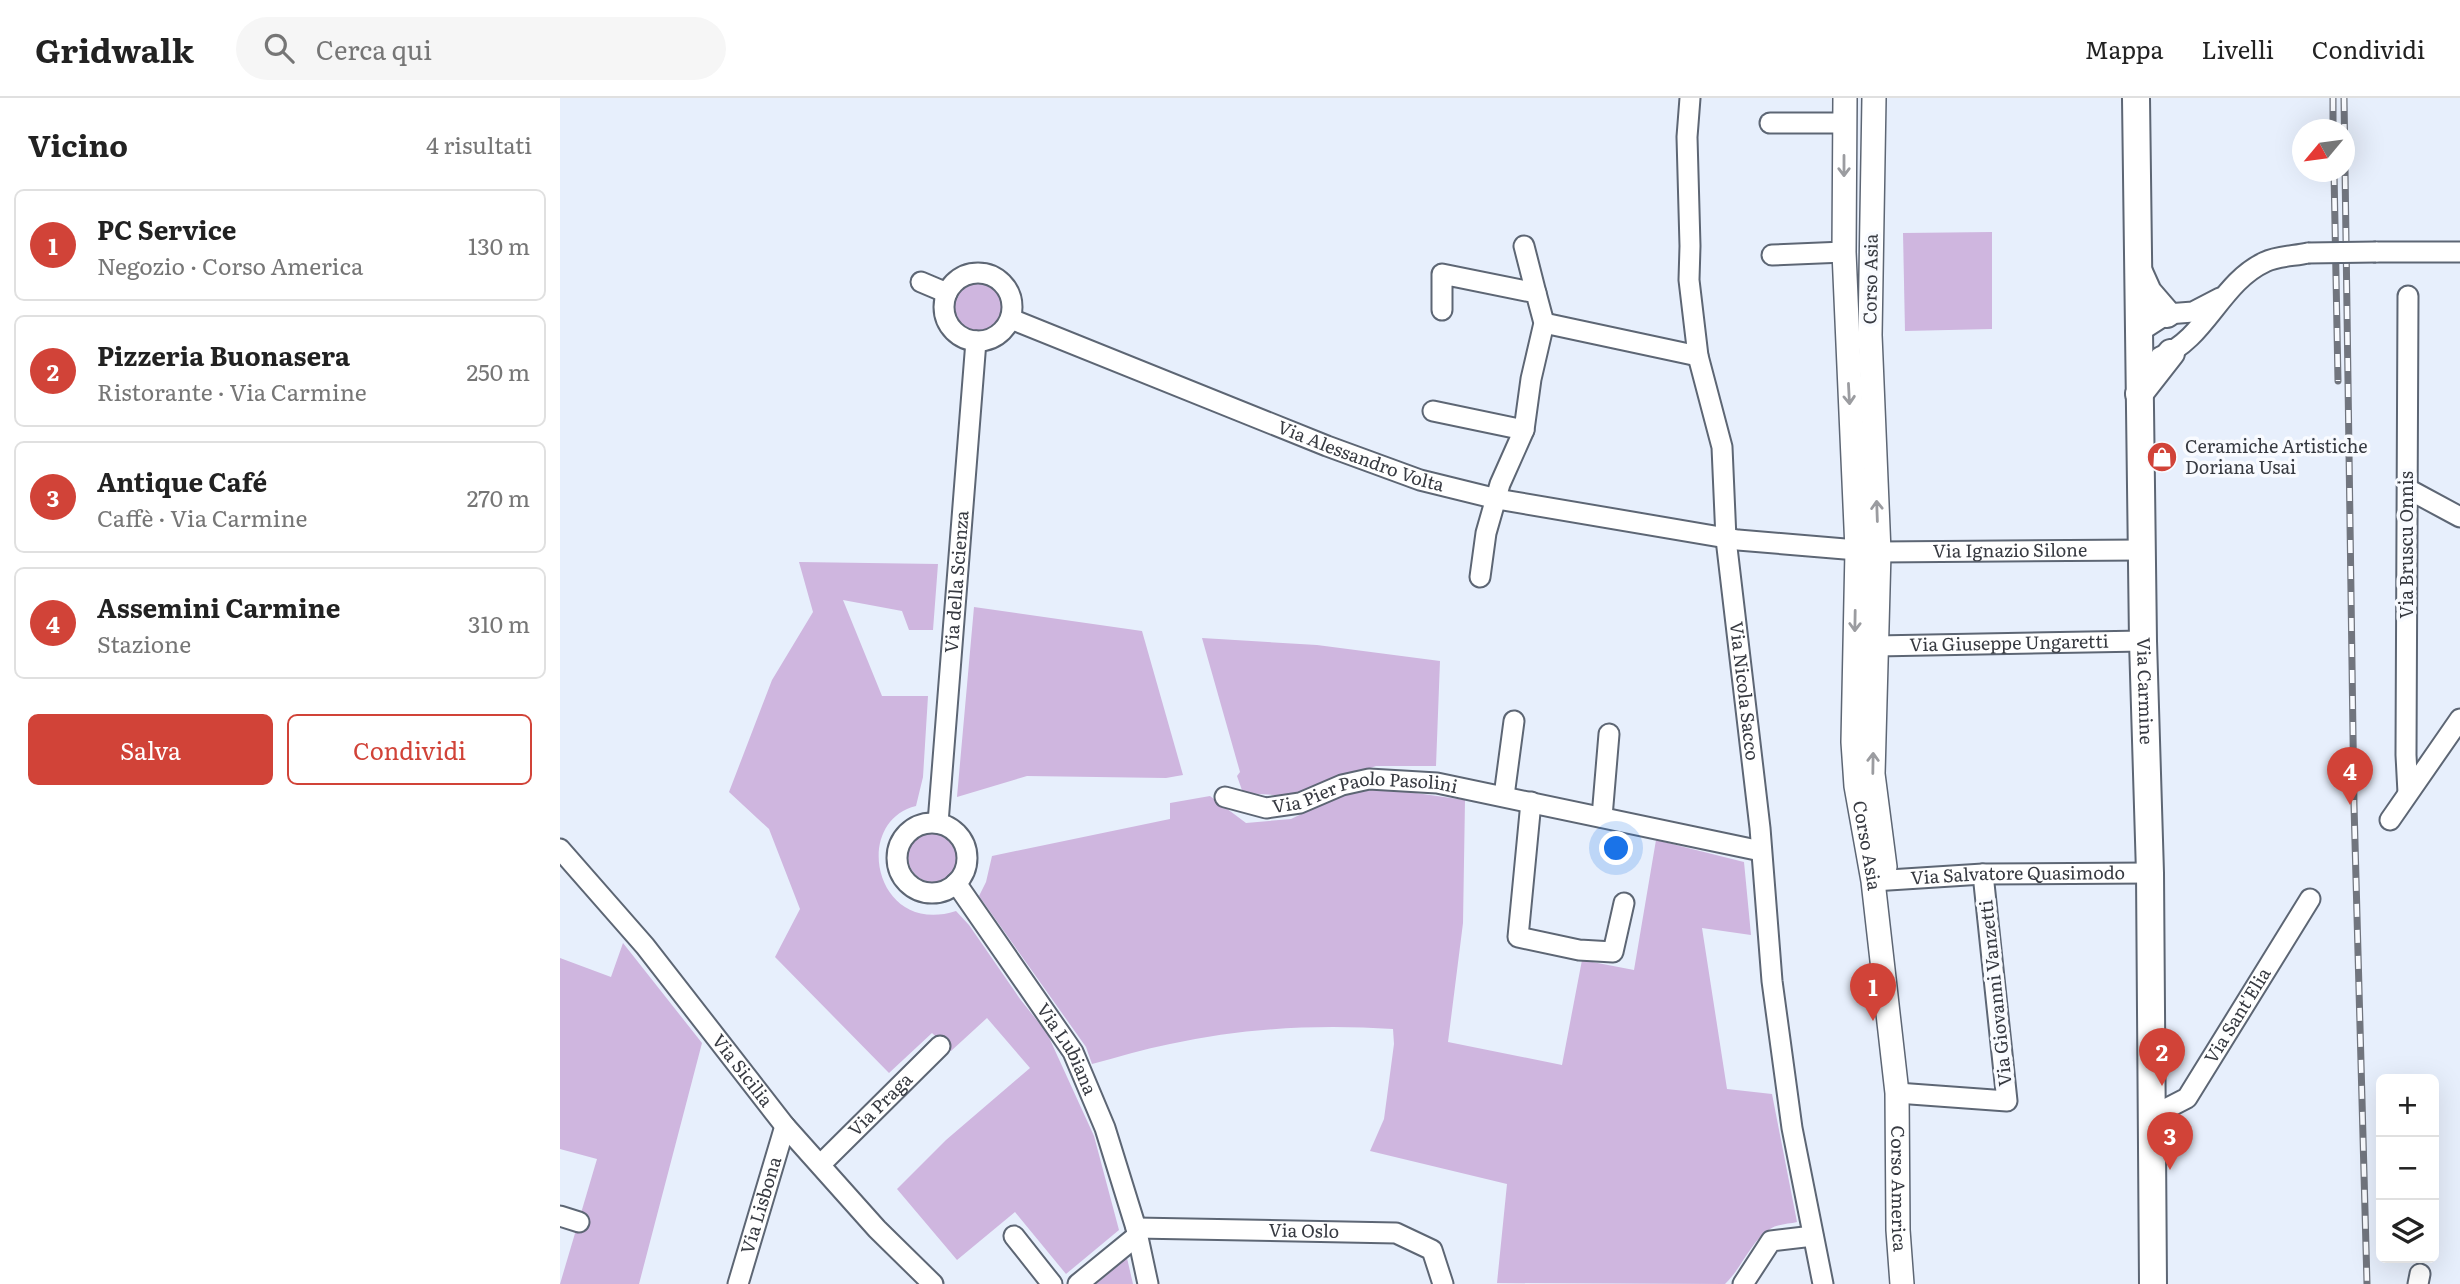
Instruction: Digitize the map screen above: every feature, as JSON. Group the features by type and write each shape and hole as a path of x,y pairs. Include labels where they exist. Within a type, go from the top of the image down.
{"main road":[{"name":"Via Carmine","path":"2136,98 2138,394 2150,873 2153,1284"},
{"path":"2137,269 2148,292 2167,314"},
{"path":"2138,394 2171,353"}],"street":[{"name":"Via Nicola Sacco","path":"1690,98 1687,137 1689,280 1698,356 1722,447 1726,539 1761,851 1772,981 1792,1128 1823,1284"},
{"name":"Corso Asia","path":"1844,98 1844,253 1876,646 1873,775 1880,880"},
{"name":"Corso Asia","path":"1874,98 1868,551 1853,742 1856,786 1880,880"},
{"path":"1770,123 1844,123"},
{"path":"1480,577 1486,533 1500,484 1524,430 1531,379 1544,323 1524,246"},
{"path":"2227,295 2193,312 2167,314 2139,344 2153,358 2171,353 2206,320 2240,280 2265,261 2308,253 2460,252"},
{"path":"1772,255 1844,253"},
{"path":"974,273 992,276 1006,286 1012,297 1011,319 997,336 976,341 956,333 949,325 944,304 947,293 953,283 963,276 974,273"},
{"path":"1441,310 1442,274 1536,293"},
{"path":"921,282 947,293"},
{"name":"Via Bruscu Onnis","path":"2408,296 2408,793"},
{"name":"Via Alessandro Volta","path":"1011,319 1338,450 1420,480 1497,499 1726,539"},
{"path":"1544,323 1698,356"},
{"name":"Via della Scienza","path":"938,823 976,341"},
{"path":"1433,411 1524,430"},
{"path":"2408,489 2460,517"},
{"name":"Via Ignazio Silone","path":"1726,539 1868,551 2141,550"},
{"name":"Via Giuseppe Ungaretti","path":"1876,646 2143,641"},
{"path":"2390,820 2460,719"},
{"path":"1504,796 1514,721"},
{"path":"1602,817 1609,734"},
{"name":"Via Pier Paolo Pasolini","path":"1226,797 1266,808 1300,803 1342,786 1370,779 1437,783 1761,851"},
{"path":"1531,802 1518,937 1579,950 1613,952 1624,903"},
{"path":"938,823 957,834 963,843 966,864 956,883 947,889 924,892 904,879 897,856 906,835 915,827 938,823"},
{"name":"Via Sicilia","path":"561,857 645,946 785,1126 877,1229 933,1284"},
{"name":"Via Salvatore Quasimodo","path":"1880,880 1983,874 2150,873"},
{"name":"Via Giovanni Vanzetti","path":"1905,1094 2007,1101 1983,874"},
{"name":"Corso America","path":"1880,880 1905,1094 1913,1284"},
{"name":"Via Lubiana","path":"956,883 1073,1052 1105,1128 1137,1232 1148,1284"},
{"name":"Via Sant'Elia","path":"2152,1116 2187,1098 2310,899"},
{"name":"Via Praga","path":"821,1164 940,1046"},
{"name":"Corso America","path":"1902,1284 1898,1230 1905,1094"},
{"name":"Via Lisbona","path":"738,1284 785,1126"},
{"path":"1078,1284 1137,1232"},
{"name":"Via Oslo","path":"1137,1232 1396,1233 1432,1250 1443,1284"},
{"path":"1014,1236 1052,1284"},
{"path":"1743,1284 1772,1241 1813,1236"}],"shaded area":[{"path":"1992,232 1992,329 1905,331 1903,233"},
{"path":"977,282 994,290 1002,307 994,324 977,332 960,324 952,307 960,290"},
{"path":"799,562 938,564 933,630 909,630 902,611 843,600 882,696 928,696 923,777 916,806 896,816 883,833 879,853 881,874 891,893 906,908 928,915 956,911 1047,1033 1094,1136 1119,1230 1066,1274 1015,1212 957,1260 897,1189 946,1140 1030,1068 987,1018 951,1051 932,1033 889,1073 775,957 800,909 769,829 729,792 772,680 813,612"},
{"path":"974,607 1142,631 1183,775 1166,778 1027,776 957,797"},
{"path":"1202,638 1317,645 1440,661 1436,766 1376,766 1290,796 1243,793 1237,776 1240,772"},
{"path":"1374,787 1465,800 1463,923 1448,1042 1562,1065 1582,960 1634,970 1656,840 1744,862 1751,935 1702,928 1727,1089 1772,1094 1797,1222 1776,1226 1763,1234 1725,1284 1497,1283 1507,1184 1370,1151 1384,1119 1394,1044 1393,1029 1309,1027 1225,1034 1170,1044 1092,1064 1086,1047 979,896 986,882 992,856 1170,819 1170,803 1210,796 1246,823 1291,819 1351,790"},
{"path":"933,832 950,840 958,857 950,874 933,882 916,874 908,857 916,840"},
{"path":"623,943 702,1043 639,1284 560,1284 597,1159 560,1149 560,958 611,977"},
{"path":"1127,1258 1133,1284 1096,1284"}],"railway":[{"path":"2333,98 2333,119"},
{"path":"2344,98 2354,805 2367,1284"},
{"path":"2334,182 2338,381"}],"place":[{"name":"Ceramiche Artistiche Doriana Usai","path":"2162,457"},
{"name":"Assemini Carmine","path":"2350,805"},
{"name":"PC Service","path":"1873,1021"},
{"name":"Pizzeria Buonasera","path":"2162,1086"},
{"name":"Antique Café","path":"2170,1170"}]}
